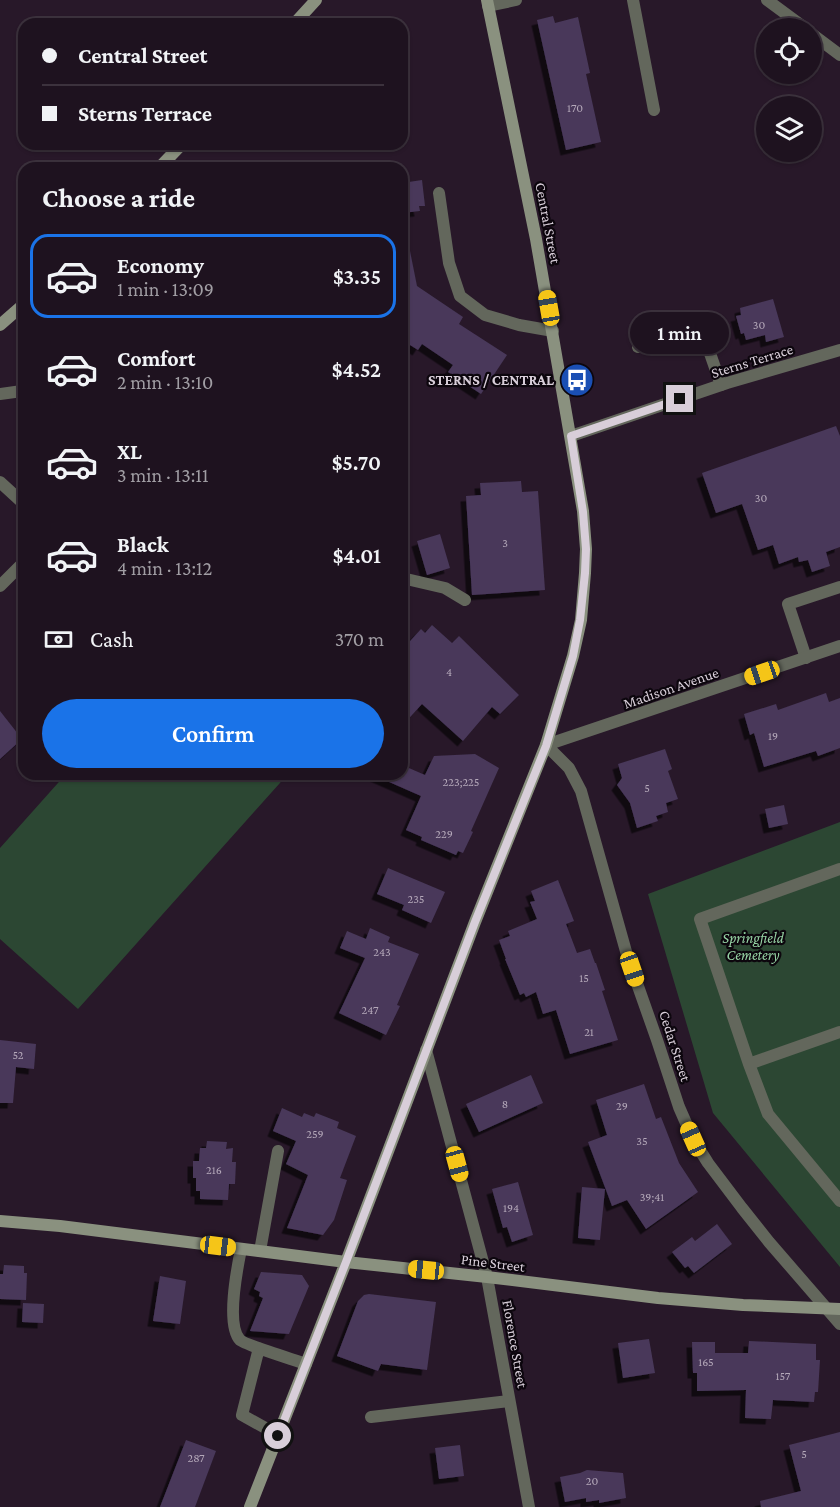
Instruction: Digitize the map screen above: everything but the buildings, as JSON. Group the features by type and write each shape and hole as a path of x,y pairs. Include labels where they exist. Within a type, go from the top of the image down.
{"main road":[{"path":"300,18 316,0"},
{"name":"Central Street","path":"250,1507 475,922 546,746 573,656 580,620 586,549 583,512 536,239 487,3"},
{"path":"165,162 176,150"},
{"path":"0,325 18,309"},
{"name":"Pine Street","path":"0,1221 60,1226 658,1298 743,1305 840,1309"}],"street":[{"path":"487,3 516,0"},
{"path":"633,0 654,110"},
{"path":"766,0 791,18"},
{"path":"822,42 840,55"},
{"path":"438,193 449,263 460,296 485,315 519,325 553,331"},
{"path":"638,347 696,333 704,336 721,385"},
{"name":"Sterns Terrace","path":"571,436 721,385 840,350"},
{"path":"0,394 18,392"},
{"path":"0,482 18,498"},
{"path":"0,586 18,568"},
{"path":"408,579 445,588 465,600"},
{"path":"806,658 788,604 840,587"},
{"name":"Madison Avenue","path":"546,746 840,646"},
{"name":"Cedar Street","path":"546,746 569,768 581,791 627,955 679,1107 693,1139 730,1193 840,1324"},
{"path":"840,869 700,919 768,1114 840,1201"},
{"path":"749,1064 840,1032"},
{"name":"Florence Street","path":"426,1050 488,1277 529,1507"},
{"path":"260,1251 278,1151"},
{"path":"241,1248 232,1316 234,1330 241,1342 306,1364"},
{"path":"259,1348 242,1415 278,1436"},
{"path":"371,1417 509,1401"}],"green space":[{"path":"61,780 283,780 78,1009 0,939 0,848"},
{"name":"Springfield Cemetery","path":"840,822 840,1267 713,1113 648,894"}],"place":[{"name":"STERNS / CENTRAL","path":"577,380"}],"route":[{"path":"278,1436 475,922 546,746 573,656 580,620 586,549 583,512 571,436 680,399"}]}
